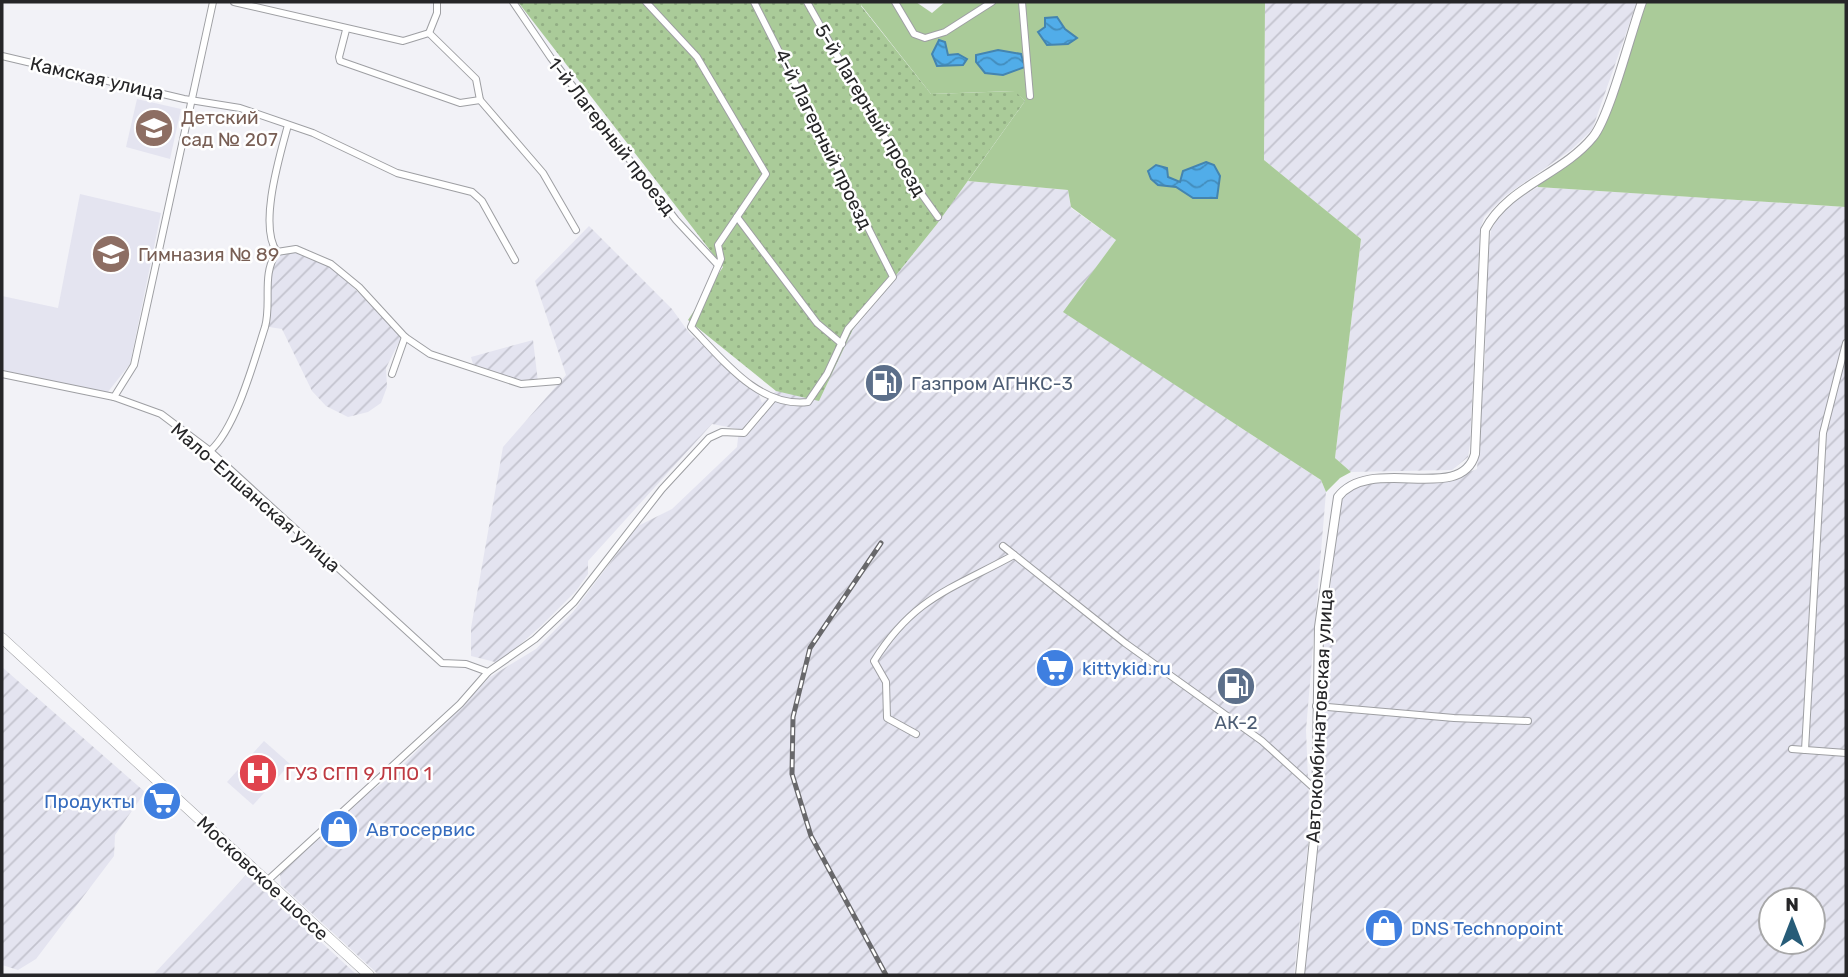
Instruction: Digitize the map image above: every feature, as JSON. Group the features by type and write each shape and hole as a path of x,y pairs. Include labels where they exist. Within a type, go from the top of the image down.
{"main road":[{"name":"Московское шоссе","path":"2,638 369,975"}],"street":[{"path":"114,397 134,365 213,2"},
{"path":"234,2 403,41 429,33"},
{"path":"429,33 437,13 437,2"},
{"name":"1-й Лагерный проезд","path":"513,2 551,58 676,220 718,265"},
{"path":"646,2 697,57 766,174 718,245 721,259 691,327 733,370 772,400 808,402 842,344 812,317 737,217"},
{"name":"4-й Лагерный проезд","path":"754,2 893,277 848,329 842,344"},
{"name":"5-й Лагерный проезд","path":"807,2 842,69 904,171 938,217"},
{"path":"895,2 914,34 925,38 944,32 992,2"},
{"path":"975,2 980,10"},
{"path":"1022,2 1030,96"},
{"name":"Автокомбинатовская улица","path":"1300,975 1316,820 1319,627 1338,496 1345,487 1362,479 1446,478 1471,467 1475,441 1485,230 1500,206 1567,161 1595,135 1642,2"},
{"path":"346,30 340,61 460,103 480,100"},
{"path":"429,33 476,79 480,100 543,173 576,230"},
{"name":"Камская улица","path":"2,55 190,100 240,108 288,125 397,173 472,192 482,201 515,260"},
{"path":"210,451 231,424 264,329 269,271 276,252 268,235 268,218 288,125"},
{"path":"276,252 296,249 331,264 359,287 405,337 430,354 521,384 558,381"},
{"path":"392,374 405,337"},
{"path":"1805,750 1823,433 1846,343"},
{"name":"Мало-Елшанская улица","path":"2,374 114,397 161,414 210,451 442,663 466,664 488,672"},
{"path":"267,881 460,704 488,672 535,639 574,602 662,489 709,439 722,432 744,433 772,400"},
{"path":"1003,546 1125,643 1262,741 1315,789"},
{"path":"916,734 887,718 886,682 874,661 916,608 943,590 1014,555"},
{"path":"1316,706 1528,721"},
{"path":"1792,749 1846,753"}],"shaded area":[{"path":"1265,2 1637,2 1592,130 1571,150 1505,196 1484,217 1480,231 1470,444 1468,457 1452,470 1351,472 1335,458 1361,239 1264,160"},
{"name":"Детский сад № 207","path":"137,99 181,109 170,159 126,147"},
{"path":"968,181 1068,190 1071,208 1116,240 1064,312 1321,480 1326,492 1306,730 1310,827 1294,975 379,975 281,885 280,873 350,806 391,777 490,677 536,649 573,612 638,526 672,509 737,447 739,429 712,424 588,561 588,574 576,591 541,626 499,663 471,656 471,628 503,447 566,375 535,281 589,226 672,309 690,334 759,395 762,403 854,325"},
{"path":"1538,187 1846,207 1846,975 1304,975 1322,797 1317,697 1341,499 1351,488 1369,483 1447,481 1477,469 1485,359 1487,260 1491,230 1498,217 1513,202"},
{"name":"Гимназия № 89","path":"80,194 161,213 130,364 107,393 2,370 2,296 58,308"},
{"path":"297,252 330,265 393,326 401,338 386,368 387,387 381,403 368,412 348,417 326,406 312,391 282,329 269,327 267,323 270,272 278,254"},
{"path":"533,340 538,382 521,382 473,364 471,357"},
{"path":"2,667 145,792 115,835 114,856 36,959 18,970 2,965"},
{"name":"ГУЗ СГП 9 ЛПО 1","path":"264,741 290,764 253,805 227,782"},
{"path":"247,874 357,975 153,975"}],"green space":[{"path":"518,2 863,2 861,6 931,94 1015,91 1025,101 937,224 853,329 819,401 776,391 688,320 723,267"},
{"path":"863,2 916,2 932,13 945,2 1265,2 1264,160 1361,239 1335,458 1351,472 1340,478 1326,492 1321,480 1063,312 1116,240 1071,207 1068,190 968,181 1025,101 1014,91 931,94 861,5"},
{"path":"1642,2 1846,2 1846,207 1538,187 1535,182 1595,135"}],"water":[{"path":"1057,17 1065,29 1077,38 1068,44 1047,45 1038,32 1045,27 1045,18"},
{"path":"939,40 945,42 948,55 958,54 967,59 963,65 937,66 932,54"},
{"path":"998,50 1021,54 1025,67 1003,75 985,73 976,62 976,55"},
{"path":"1206,162 1214,165 1220,176 1217,198 1193,198 1176,187 1158,185 1151,179 1148,171 1156,165 1167,168 1168,177 1180,182 1183,171"}],"railway":[{"path":"881,543 810,648 793,717 792,774 811,836 886,975"}],"place":[{"name":"Детский сад № 207","path":"154,128"},
{"name":"Гимназия № 89","path":"111,254"},
{"name":"Газпром АГНКС-3","path":"884,383"},
{"name":"kittykid.ru","path":"1055,668"},
{"name":"АК-2","path":"1236,686"},
{"name":"ГУЗ СГП 9 ЛПО 1","path":"258,773"},
{"name":"Продукты","path":"162,801"},
{"name":"Автосервис","path":"339,829"},
{"name":"DNS Technopoint","path":"1384,928"}]}
